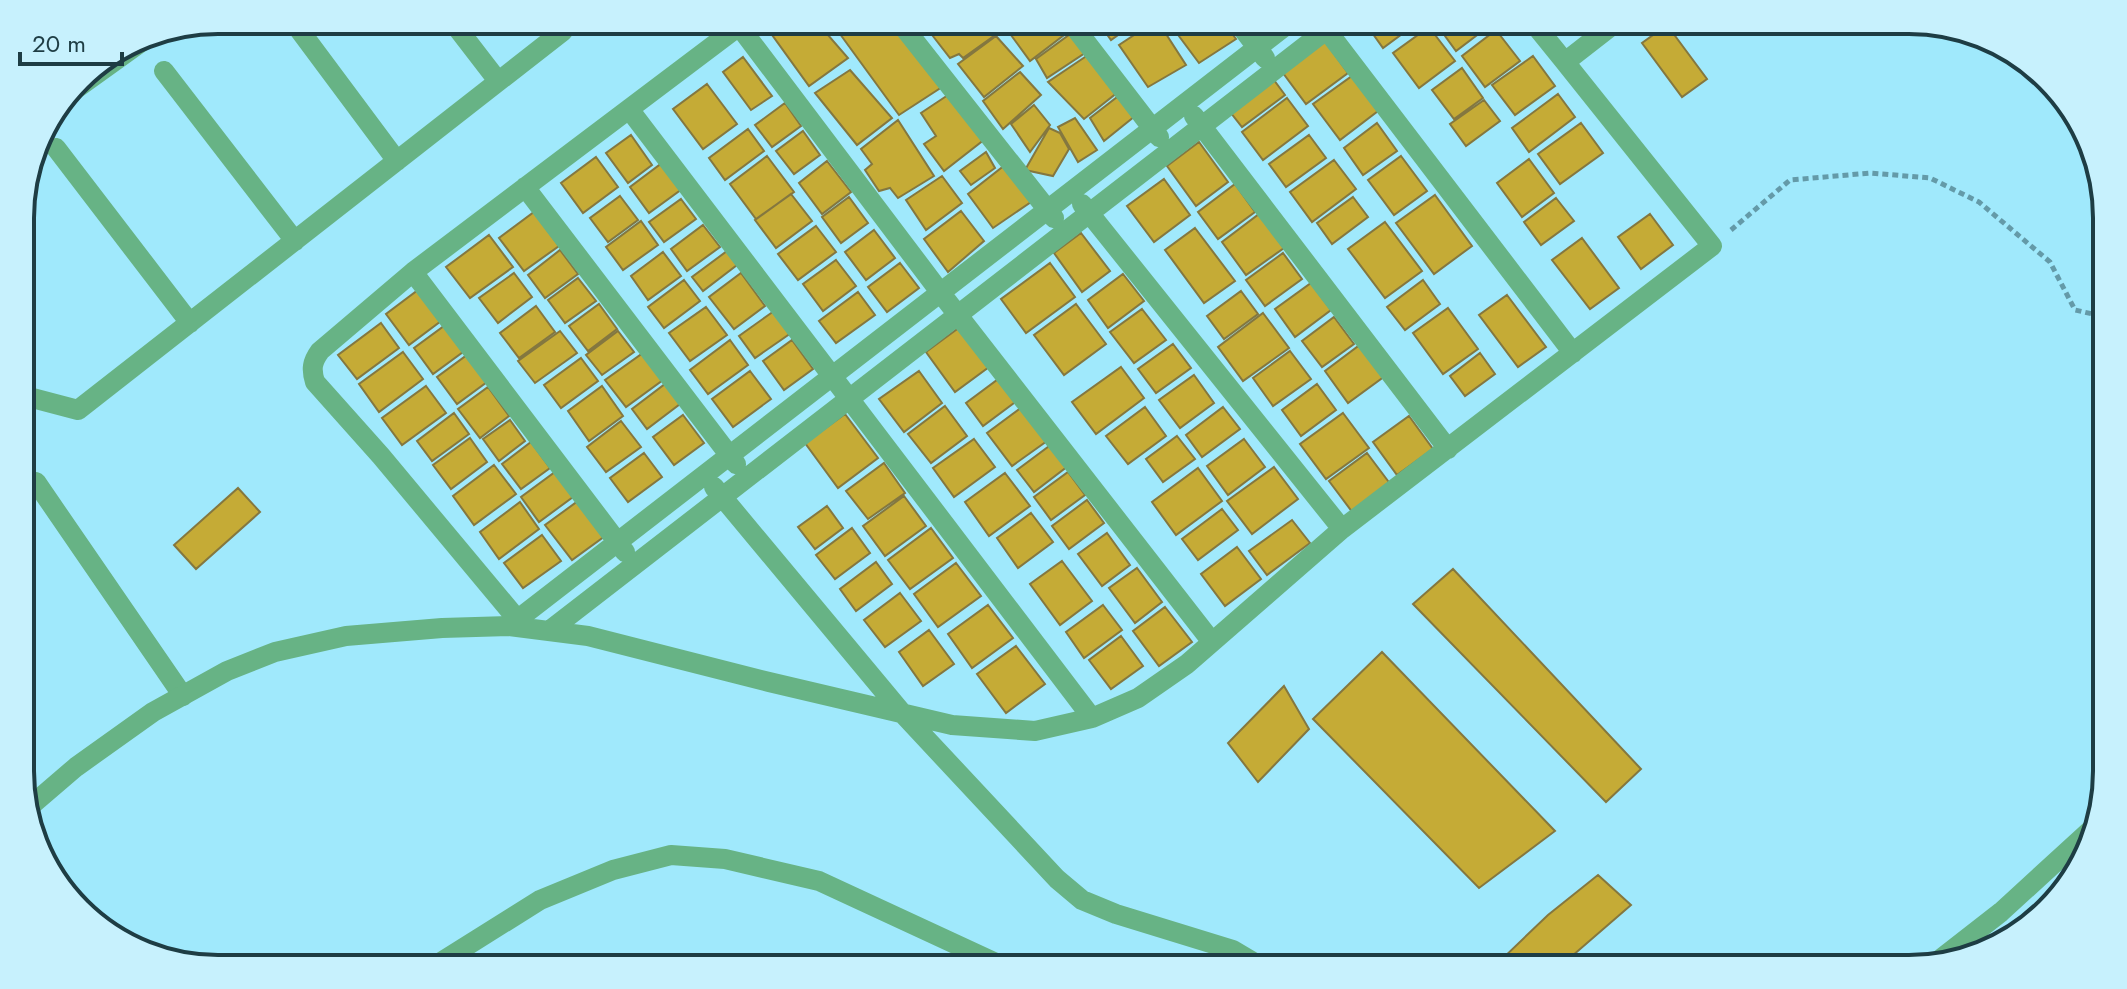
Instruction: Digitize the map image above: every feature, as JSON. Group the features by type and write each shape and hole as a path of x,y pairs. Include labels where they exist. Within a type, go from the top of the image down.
{"street":[{"path":"302,34 397,161"},
{"path":"462,34 498,81"},
{"path":"34,398 78,410 559,34"},
{"path":"513,622 381,456 315,382 312,371 315,357 413,272 728,34"},
{"path":"751,34 940,292 1212,642"},
{"path":"909,34 1066,232"},
{"path":"1080,34 1170,151"},
{"path":"1246,34 1274,70"},
{"path":"513,622 1275,34"},
{"path":"549,631 1274,70 1315,34"},
{"path":"1336,34 1573,353"},
{"path":"37,800 76,767 153,712 227,671 275,652 346,636 513,622 588,636 952,725 1035,731 1092,718 1138,698 1187,664 1342,529 1712,246 1542,34"},
{"path":"1565,62 1601,34"},
{"path":"164,71 295,241"},
{"path":"1185,103 1448,449"},
{"path":"629,109 1092,718"},
{"path":"56,148 190,323"},
{"path":"525,187 747,478"},
{"path":"1072,191 1342,529"},
{"path":"413,272 635,565"},
{"path":"704,475 903,714 1057,879 1082,900 1241,955"},
{"path":"36,482 183,696"},
{"path":"1954,949 2001,912 2079,840"},
{"path":"452,955 540,900 613,870 671,855 725,859 819,881 979,955"}],"path":[{"path":"1712,246 1790,180 1870,173 1930,178 1979,202 2050,262 2075,310 2093,314"}],"building":[{"path":"771,34 827,34 848,58 809,86"},
{"path":"840,34 902,34 942,87 899,115"},
{"path":"931,34 997,34 963,58 959,54 950,58"},
{"path":"1010,34 1065,34 1030,61"},
{"path":"1070,34 1075,34 1088,51 1047,78 1036,59"},
{"path":"1136,34 1166,34 1186,65 1148,87 1119,45"},
{"path":"1177,34 1232,34 1236,39 1199,63"},
{"path":"1373,34 1402,34 1383,48"},
{"path":"1419,34 1434,34 1455,61 1419,88 1393,53"},
{"path":"1444,34 1478,34 1456,51"},
{"path":"1491,34 1499,34 1520,61 1485,87 1462,56"},
{"path":"1654,34 1674,34 1707,79 1682,97 1642,43"},
{"path":"996,36 1023,66 984,97 958,64"},
{"path":"1322,37 1348,73 1306,104 1280,69"},
{"path":"1088,55 1118,92 1084,119 1048,82"},
{"path":"1533,56 1555,86 1515,115 1492,85"},
{"path":"743,57 772,96 751,110 723,72"},
{"path":"1462,68 1483,98 1454,119 1432,90"},
{"path":"850,70 892,118 857,145 815,93"},
{"path":"1020,72 1041,95 1003,129 983,101"},
{"path":"1271,76 1285,95 1242,127 1227,108"},
{"path":"1352,76 1378,111 1340,140 1313,104"},
{"path":"707,84 737,124 703,149 673,109"},
{"path":"951,93 985,139 944,171 924,144 936,136 921,113"},
{"path":"1121,94 1135,116 1104,141 1090,118"},
{"path":"1558,94 1575,117 1529,152 1512,128"},
{"path":"1287,98 1308,126 1263,160 1242,132"},
{"path":"1484,100 1500,121 1466,146 1450,124"},
{"path":"785,103 801,126 772,147 755,125"},
{"path":"1034,105 1050,125 1030,152 1011,124"},
{"path":"1075,118 1097,150 1078,162 1058,127"},
{"path":"898,120 934,176 898,198 890,188 879,191 865,170 872,164 861,149"},
{"path":"1377,123 1397,151 1363,175 1344,148"},
{"path":"1581,123 1603,153 1560,184 1538,154"},
{"path":"1049,128 1060,133 1069,149 1053,176 1025,170"},
{"path":"748,129 764,151 725,180 709,158"},
{"path":"803,131 820,155 794,174 776,151"},
{"path":"631,135 652,165 628,183 606,153"},
{"path":"1309,135 1326,158 1286,187 1269,164"},
{"path":"1199,142 1228,182 1196,206 1167,166"},
{"path":"986,152 995,168 971,185 960,171"},
{"path":"767,156 794,192 756,219 730,184"},
{"path":"1401,156 1427,191 1394,215 1368,180"},
{"path":"596,157 618,187 583,213 561,183"},
{"path":"1529,159 1554,193 1522,217 1497,183"},
{"path":"1334,160 1356,189 1312,222 1290,192"},
{"path":"827,161 851,192 822,214 799,183"},
{"path":"662,163 682,189 649,213 630,187"},
{"path":"1005,165 1031,202 993,228 968,194"},
{"path":"942,176 962,203 926,230 906,200"},
{"path":"1164,179 1190,215 1154,242 1127,206"},
{"path":"1235,184 1255,212 1218,239 1198,212"},
{"path":"791,194 812,221 776,248 755,220"},
{"path":"1435,195 1472,246 1434,274 1396,223"},
{"path":"620,196 638,220 608,242 590,218"},
{"path":"849,197 868,223 841,243 822,217"},
{"path":"1353,197 1368,217 1332,244 1317,223"},
{"path":"1556,198 1574,221 1541,245 1524,222"},
{"path":"681,199 696,219 664,242 649,222"},
{"path":"961,211 984,241 948,272 924,239"},
{"path":"534,212 559,246 524,271 499,238"},
{"path":"1259,214 1284,248 1246,275 1222,242"},
{"path":"1650,214 1673,245 1641,269 1618,237"},
{"path":"641,221 658,245 623,270 606,247"},
{"path":"1385,222 1422,271 1385,298 1348,249"},
{"path":"703,225 720,247 687,271 671,249"},
{"path":"816,226 836,252 798,280 778,254"},
{"path":"1195,228 1235,281 1204,303 1165,250"},
{"path":"874,230 895,258 866,280 845,252"},
{"path":"1081,233 1110,271 1082,292 1054,253"},
{"path":"489,235 513,267 470,298 446,267"},
{"path":"1582,238 1619,288 1590,309 1552,260"},
{"path":"560,250 578,274 545,298 528,275"},
{"path":"727,251 737,265 703,291 692,277"},
{"path":"663,252 681,276 648,300 631,276"},
{"path":"1283,253 1302,279 1265,306 1246,280"},
{"path":"836,260 856,286 823,311 803,284"},
{"path":"900,263 919,288 887,312 868,287"},
{"path":"1050,263 1075,297 1026,333 1001,299"},
{"path":"514,273 532,297 498,323 479,298"},
{"path":"741,273 765,306 734,329 709,297"},
{"path":"1123,274 1144,301 1108,328 1088,300"},
{"path":"578,278 596,301 565,323 548,300"},
{"path":"684,280 700,301 664,328 648,307"},
{"path":"1423,280 1440,304 1405,330 1387,307"},
{"path":"1311,283 1331,310 1295,337 1275,309"},
{"path":"418,290 441,321 409,345 386,314"},
{"path":"1241,291 1258,314 1224,339 1207,316"},
{"path":"858,292 875,315 836,343 819,321"},
{"path":"1507,295 1546,347 1518,367 1479,315"},
{"path":"599,304 617,329 588,351 569,326"},
{"path":"1076,304 1106,344 1064,375 1034,335"},
{"path":"536,306 555,332 519,358 500,333"},
{"path":"706,307 727,335 690,361 669,333"},
{"path":"1448,308 1478,349 1443,374 1413,333"},
{"path":"1142,309 1166,340 1134,363 1110,332"},
{"path":"774,311 791,333 755,358 739,336"},
{"path":"1263,313 1289,348 1243,381 1218,347"},
{"path":"1334,317 1354,344 1322,367 1302,341"},
{"path":"381,323 399,348 357,379 338,355"},
{"path":"444,326 463,352 433,374 414,348"},
{"path":"960,327 989,367 955,392 926,352"},
{"path":"560,331 577,353 535,383 518,361"},
{"path":"618,331 634,352 602,375 586,355"},
{"path":"730,340 748,365 708,394 690,370"},
{"path":"792,340 813,369 784,390 763,361"},
{"path":"1173,344 1191,368 1156,393 1138,369"},
{"path":"1361,344 1385,376 1348,403 1325,371"},
{"path":"1290,351 1311,379 1273,406 1253,378"},
{"path":"403,352 423,379 379,412 359,384"},
{"path":"643,353 663,380 626,407 605,380"},
{"path":"1480,353 1495,374 1465,396 1450,376"},
{"path":"467,355 487,382 457,404 437,377"},
{"path":"581,358 598,381 561,408 544,385"},
{"path":"1121,367 1144,398 1096,434 1072,402"},
{"path":"750,371 771,399 733,427 712,399"},
{"path":"919,371 942,403 904,432 879,399"},
{"path":"1194,375 1214,403 1180,428 1159,400"},
{"path":"1001,377 1018,400 983,426 966,403"},
{"path":"665,384 680,404 647,429 632,409"},
{"path":"1317,384 1336,410 1301,436 1282,410"},
{"path":"426,386 446,413 402,445 382,418"},
{"path":"602,386 623,416 589,441 568,411"},
{"path":"488,387 509,416 480,438 458,409"},
{"path":"945,406 967,436 931,463 908,434"},
{"path":"1022,407 1047,441 1012,466 987,433"},
{"path":"1145,407 1166,436 1128,464 1106,436"},
{"path":"1223,407 1240,429 1202,457 1186,435"},
{"path":"454,413 469,434 432,461 417,441"},
{"path":"1343,413 1369,448 1326,479 1300,444"},
{"path":"845,414 878,458 838,488 805,443"},
{"path":"683,415 704,443 674,465 653,437"},
{"path":"1409,416 1433,449 1397,475 1373,442"},
{"path":"510,420 525,441 499,461 483,439"},
{"path":"621,421 641,447 606,472 587,447"},
{"path":"1177,436 1195,459 1163,482 1146,459"},
{"path":"470,438 487,462 451,489 433,465"},
{"path":"974,439 995,467 954,497 933,468"},
{"path":"1244,439 1265,467 1228,495 1207,466"},
{"path":"531,442 550,468 521,489 502,464"},
{"path":"1052,444 1068,466 1034,492 1017,470"},
{"path":"644,453 662,477 628,502 610,478"},
{"path":"1367,453 1391,485 1353,513 1329,481"},
{"path":"884,463 905,493 868,519 846,491"},
{"path":"494,465 516,494 474,525 453,496"},
{"path":"1274,467 1298,499 1252,534 1227,501"},
{"path":"1198,468 1222,501 1176,535 1152,502"},
{"path":"555,472 573,497 539,522 521,497"},
{"path":"1068,472 1085,495 1051,520 1034,497"},
{"path":"1005,473 1030,506 989,536 965,502"},
{"path":"238,488 260,512 196,569 174,545"},
{"path":"904,496 926,526 885,556 863,526"},
{"path":"1087,500 1104,523 1069,549 1052,526"},
{"path":"578,501 605,536 572,560 545,525"},
{"path":"520,502 539,529 499,559 480,532"},
{"path":"827,506 843,528 815,549 798,527"},
{"path":"1222,509 1238,530 1198,560 1182,539"},
{"path":"1031,513 1053,542 1018,568 997,538"},
{"path":"1292,520 1310,543 1267,575 1249,551"},
{"path":"852,528 870,553 835,579 816,555"},
{"path":"931,528 953,558 910,589 888,560"},
{"path":"1107,533 1130,565 1102,586 1078,554"},
{"path":"542,535 561,561 523,588 504,563"},
{"path":"1237,547 1261,579 1225,606 1201,574"},
{"path":"1062,561 1092,601 1060,625 1030,584"},
{"path":"876,562 892,584 856,611 840,589"},
{"path":"956,563 981,596 938,627 914,594"},
{"path":"1137,568 1162,602 1135,623 1109,588"},
{"path":"1453,569 1641,769 1606,802 1413,604"},
{"path":"900,593 921,621 885,647 864,620"},
{"path":"988,605 1013,638 972,668 948,634"},
{"path":"1103,605 1122,630 1084,658 1066,632"},
{"path":"1165,607 1192,642 1159,666 1133,631"},
{"path":"929,630 954,664 923,686 899,652"},
{"path":"1121,636 1143,666 1111,689 1089,660"},
{"path":"1016,646 1045,684 1006,713 977,674"},
{"path":"1382,652 1555,831 1479,888 1313,719"},
{"path":"1284,686 1309,729 1258,782 1228,743"},
{"path":"1598,875 1631,905 1573,955 1506,955 1548,915"}]}
